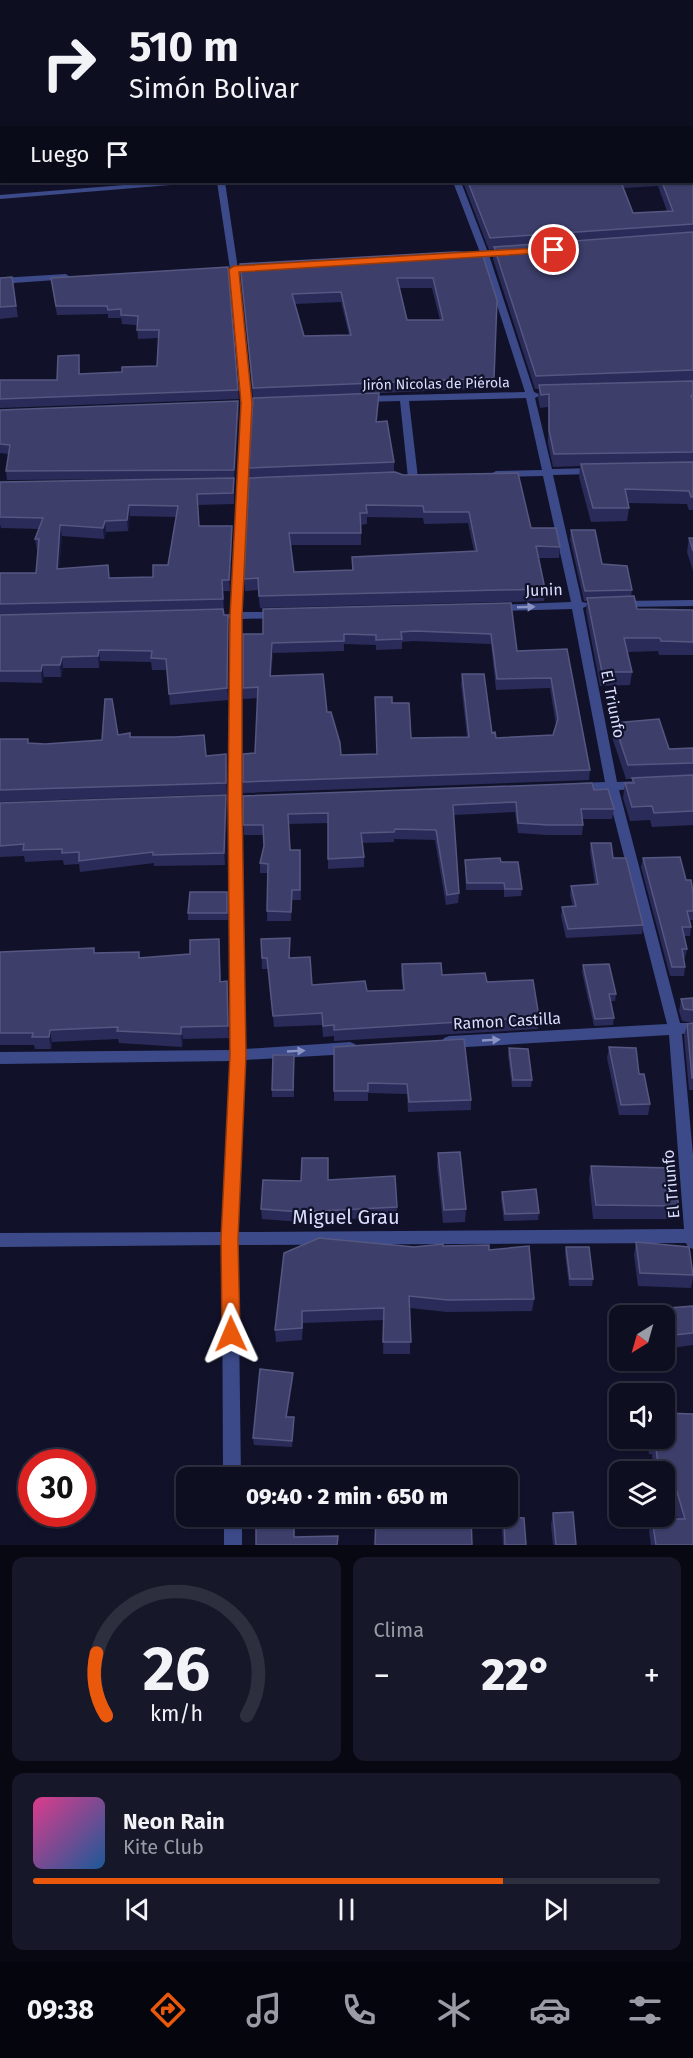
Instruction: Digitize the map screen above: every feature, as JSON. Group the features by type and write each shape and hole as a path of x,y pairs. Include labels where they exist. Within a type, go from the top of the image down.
{"street":[{"path":"0,197 171,183"},
{"path":"221,183 234,269 246,403 236,616 235,800 238,1055 230,1239 232,1467"},
{"name":"El Triunfo","path":"457,183 536,395 546,472 578,605 612,786 675,1029 693,1238"},
{"path":"0,281 70,277"},
{"name":"Jirón Nicolas de Piérola","path":"348,400 536,395"},
{"path":"402,478 419,478 404,398"},
{"path":"480,475 603,471"},
{"name":"Junin","path":"483,608 693,603"},
{"path":"220,616 295,614"},
{"path":"565,788 658,784"},
{"name":"Ramon Castilla","path":"439,1043 693,1028"},
{"path":"0,1058 238,1055 368,1047"},
{"name":"Miguel Grau","path":"0,1240 693,1238"},
{"path":"233,1527 233,1545"}],"building":[{"path":"468,183 621,183 633,213 673,211 662,183 693,183 693,224 490,238"},
{"path":"693,232 693,370 536,376 494,247"},
{"path":"454,252 482,253 497,300 494,378 253,388 240,264","holes":["397,278 433,278 443,320 407,320","341,292 351,335 304,336 292,294"]},
{"path":"228,267 238,390 0,399 0,380 57,380 58,356 79,355 79,374 122,372 122,367 157,366 159,330 137,330 138,316 121,315 121,309 108,310 107,306 56,306 51,278"},
{"path":"12,277 16,306 0,307 0,278"},
{"path":"693,381 693,396 691,396 693,400 693,452 554,454 549,430 549,394 541,395 539,385"},
{"path":"379,393 376,422 387,421 394,462 249,468 253,398"},
{"path":"238,401 234,470 6,471 10,445 0,444 0,410"},
{"path":"693,462 693,497 689,491 625,489 629,508 593,508 581,464"},
{"path":"395,472 403,475 518,473 531,528 556,528 560,547 536,546 545,589 259,596 258,578 244,579 249,478","holes":["366,505 423,506 424,512 469,512 477,551 352,557 353,570 294,572 289,533 361,533 360,513 367,513"]},
{"path":"234,478 233,493 197,494 199,526 232,526 229,580 222,580 223,599 0,604 0,573 36,573 39,539 35,539 43,518 0,517 0,482","holes":["129,505 178,506 168,565 153,565 153,577 109,578 108,565 57,569 60,525 103,528 105,521 127,520"]},
{"path":"571,530 595,530 602,564 627,566 632,590 585,591"},
{"path":"689,538 693,538 693,551"},
{"path":"634,596 637,609 693,610 693,642 661,641 660,638 624,638 632,672 602,672 587,598"},
{"path":"511,603 517,651 567,649 590,770 243,782 243,754 255,753 258,687 243,688 243,634 263,634 263,609","holes":["414,631 491,634 497,679 551,678 558,719 553,735 496,738 495,732 492,733 484,674 462,674 469,737 411,738 409,703 392,703 392,697 375,697 377,754 341,755 331,712 327,712 323,674 270,676 272,643 344,641 344,634 376,635 376,640 402,639 401,632"]},
{"path":"223,609 224,615 228,615 227,688 169,694 166,659 151,658 152,651 99,650 98,656 62,657 60,665 42,665 41,671 0,671 0,615"},
{"path":"105,699 112,699 118,735 130,733 130,737 175,737 204,735 206,756 226,754 226,783 0,790 0,739 28,739 28,743 45,744 102,740"},
{"path":"659,719 669,749 693,748 693,763 628,765 614,723"},
{"path":"693,775 693,811 654,813 652,806 632,807 625,783 634,783 632,778"},
{"path":"592,783 594,790 608,789 614,809 581,809 583,825 518,823 516,802 453,805 459,893 447,895 436,830 395,829 394,832 361,833 364,857 328,859 328,813 288,814 290,850 300,850 300,890 292,890 291,912 267,911 268,864 260,863 264,846 263,825 243,825 243,796"},
{"path":"226,795 224,853 153,855 153,852 79,861 79,852 62,853 62,849 23,850 24,844 0,846 0,803"},
{"path":"591,843 611,843 613,858 626,858 643,925 568,929 562,907 576,906 571,886 598,884"},
{"path":"680,857 686,880 691,880 693,911 687,911 691,927 682,927 687,949 682,949 685,967 672,967 643,858"},
{"path":"500,858 501,862 518,862 522,889 505,889 504,883 467,883 465,860"},
{"path":"190,892 227,892 227,913 188,913"},
{"path":"290,938 289,958 310,957 312,985 365,981 367,991 404,990 402,964 441,963 442,975 485,973 487,982 533,980 539,1017 334,1030 334,1025 323,1026 322,1013 273,1016 267,958 262,958 261,939"},
{"path":"219,939 220,982 227,981 228,1026 181,1027 181,1034 117,1031 118,1027 50,1030 49,1037 32,1037 33,1033 0,1033 0,952 94,948 94,953 139,952 139,958 190,954 190,940"},
{"path":"609,964 616,994 609,994 614,1018 595,1019 583,965"},
{"path":"693,998 693,1010 684,1009 681,999"},
{"path":"693,1023 693,1078 692,1078 687,1024"},
{"path":"464,1039 471,1100 409,1102 407,1084 368,1083 368,1091 334,1091 334,1047"},
{"path":"609,1047 636,1048 639,1074 644,1074 650,1104 621,1105"},
{"path":"509,1048 528,1049 532,1080 513,1080"},
{"path":"273,1055 294,1055 293,1090 272,1090"},
{"path":"460,1152 466,1209 444,1210 438,1153"},
{"path":"302,1158 328,1158 328,1180 395,1176 397,1207 301,1212 261,1209 263,1180 301,1181"},
{"path":"591,1166 671,1168 679,1206 596,1205"},
{"path":"536,1189 539,1213 505,1214 502,1192"},
{"path":"319,1238 414,1247 443,1244 443,1246 489,1245 489,1250 529,1246 534,1299 448,1300 409,1296 411,1342 383,1342 384,1308 302,1311 302,1328 275,1330 284,1253"},
{"path":"636,1242 689,1247 693,1275 640,1273"},
{"path":"566,1247 589,1247 593,1279 570,1279"},
{"path":"693,1306 693,1333 675,1335 675,1308"},
{"path":"260,1369 293,1373 286,1417 294,1417 292,1441 253,1438"},
{"path":"675,1413 693,1414 693,1545 656,1545 653,1527 675,1527 675,1519 685,1519 675,1485 675,1461 658,1461 656,1449 675,1449"},
{"path":"573,1512 576,1545 556,1545 553,1513"},
{"path":"518,1518 524,1518 526,1545 505,1545 504,1527 518,1527"},
{"path":"256,1527 294,1527 294,1537 338,1536 337,1545 256,1545"},
{"path":"376,1527 471,1527 472,1545 375,1545"}],"route":[{"path":"231,1334 230,1239 238,1055 235,800 236,616 246,403 234,269 554,250"}]}
